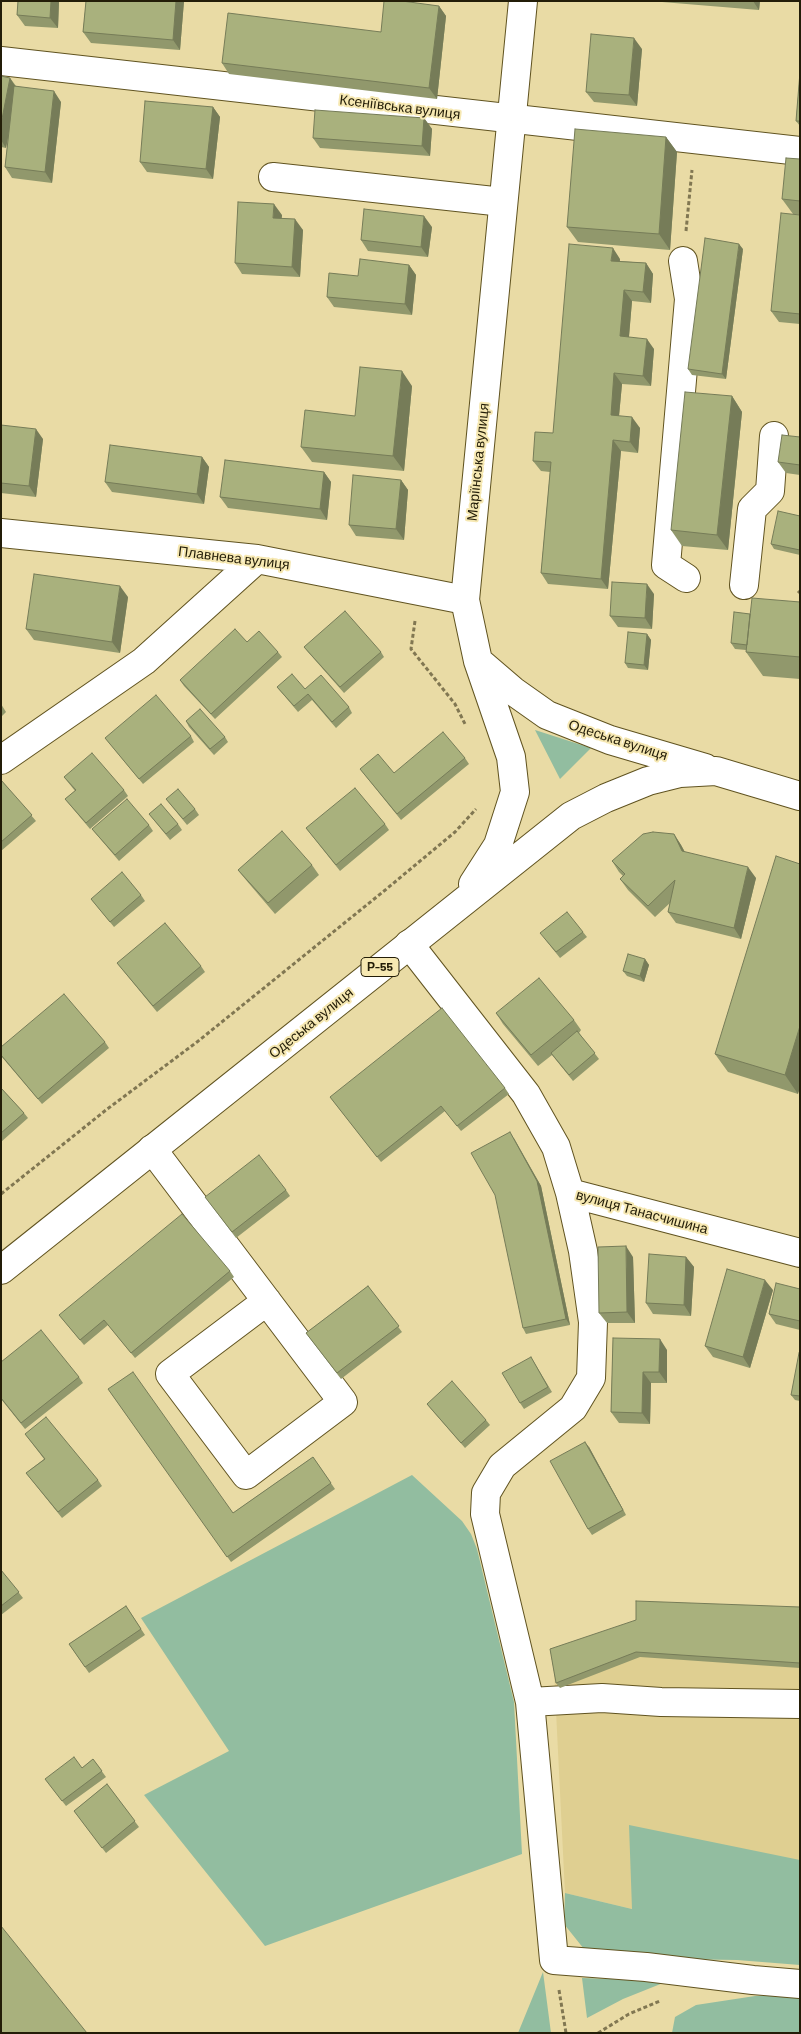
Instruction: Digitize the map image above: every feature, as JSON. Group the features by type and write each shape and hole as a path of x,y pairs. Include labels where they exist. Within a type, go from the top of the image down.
{"street":[{"name":"Маріїнська вулиця","path":"460,904 498,845 515,792 511,757 478,661 465,600 523,1"},
{"name":"Ксеніївська вулиця","path":"1,61 800,152"},
{"path":"273,177 503,202"},
{"path":"683,261 689,299 666,565 686,578"},
{"path":"744,585 752,509 770,491 774,436"},
{"name":"Плавнева вулиця","path":"1,533 257,559 465,600"},
{"path":"1,760 144,661 257,559"},
{"name":"Одеська вулиця","path":"478,661 513,691 547,715 610,740 800,796"},
{"name":"Одеська вулиця","path":"1,1270 570,816 606,798 648,781 680,773 716,772"},
{"name":"вулиця Танасчишина","path":"409,944 526,1094 556,1147 570,1193 800,1254"},
{"path":"152,1149 267,1301 343,1402 246,1475 170,1374 267,1301"},
{"path":"570,1193 583,1251 592,1322 592,1378 573,1408 502,1466 486,1493 485,1514 530,1702 554,1960 646,1967 800,1984"},
{"path":"530,1702 602,1698 661,1702 800,1704"}],"path":[{"path":"683,261 695,140"},
{"path":"419,590 411,649 455,704 467,729"},
{"path":"1,1194 106,1110 197,1042 384,891 455,832 480,805"},
{"path":"554,1960 566,2033"}],"shaded area":[{"path":"800,1613 800,1949 565,1893 553,1650"}],"green space":[{"path":"535,730 591,748 560,779"},
{"path":"412,1475 462,1521 471,1534 477,1549 514,1702 522,1854 265,1946 144,1795 229,1751 141,1618"},
{"path":"629,1825 800,1860 800,1965 737,1960 614,1958 584,1949 564,1924 565,1893 632,1909"},
{"path":"543,1972 551,2033 518,2033"},
{"path":"582,1978 668,1981 623,1999 587,2018"},
{"path":"800,1994 800,2033 672,2033 675,2017 696,2005 755,1996"}],"building":[{"path":"18,1 51,1 50,18 17,15"},
{"path":"86,1 176,1 173,40 83,32"},
{"path":"384,1 402,1 439,6 429,88 222,63 228,13 381,32"},
{"path":"591,34 634,38 629,95 586,92"},
{"path":"800,72 800,121 796,121"},
{"path":"1,76 10,78 1,124"},
{"path":"14,86 54,91 45,172 5,167"},
{"path":"145,101 213,107 206,169 140,162"},
{"path":"315,110 424,118 422,146 313,138"},
{"path":"575,129 666,137 659,234 567,227"},
{"path":"786,158 800,159 800,201 782,199"},
{"path":"238,202 274,204 273,218 295,219 292,267 235,263"},
{"path":"364,209 424,216 421,247 361,240"},
{"path":"781,213 800,215 800,314 771,311"},
{"path":"705,238 739,244 722,374 688,369"},
{"path":"569,244 613,248 611,261 646,263 643,292 624,290 620,336 647,339 643,376 614,373 611,415 632,417 630,442 613,440 601,579 541,573 551,462 533,461 535,432 553,433"},
{"path":"360,259 409,265 405,304 327,297 329,273 358,276"},
{"path":"360,367 402,371 393,456 301,447 305,410 355,416"},
{"path":"685,392 732,396 717,535 671,530"},
{"path":"1,425 36,429 29,486 1,483"},
{"path":"782,435 800,437 800,465 778,462"},
{"path":"110,445 202,457 197,494 105,482"},
{"path":"225,460 324,472 320,509 220,497"},
{"path":"353,475 401,480 396,529 349,525"},
{"path":"778,511 800,516 800,550 771,544"},
{"path":"34,574 120,586 112,642 26,629"},
{"path":"612,582 647,584 645,618 610,616"},
{"path":"752,598 800,602 800,657 746,652"},
{"path":"345,611 381,652 340,687 304,647"},
{"path":"734,612 750,614 747,645 731,643"},
{"path":"235,629 247,642 259,631 278,652 211,714 180,680"},
{"path":"628,632 647,634 644,665 625,663"},
{"path":"292,674 305,689 321,675 349,707 332,722 308,694 294,706 277,687"},
{"path":"156,695 191,736 139,779 105,738"},
{"path":"200,709 225,737 210,749 186,721"},
{"path":"443,732 465,758 397,814 360,769 378,754 394,773"},
{"path":"92,753 124,790 86,823 65,799 76,790 64,777"},
{"path":"1,780 32,815 1,842"},
{"path":"355,788 385,824 336,865 306,828"},
{"path":"178,789 195,809 183,819 166,799"},
{"path":"127,799 149,825 115,855 92,829"},
{"path":"161,804 178,824 166,834 149,814"},
{"path":"282,831 312,865 268,903 238,870"},
{"path":"653,832 674,834 682,851 748,867 734,928 668,912 675,880 648,906 620,879 625,874 612,861 643,834"},
{"path":"776,856 800,864 800,1026 785,1075 715,1054"},
{"path":"122,872 141,895 110,922 91,899"},
{"path":"567,912 583,932 556,952 540,933"},
{"path":"165,923 201,966 153,1006 117,963"},
{"path":"628,954 645,959 640,976 623,971"},
{"path":"539,978 574,1020 531,1055 496,1013"},
{"path":"64,994 105,1042 38,1099 1,1055 1,1047"},
{"path":"442,1008 505,1088 457,1126 441,1106 377,1157 330,1097"},
{"path":"577,1031 595,1053 569,1075 551,1053"},
{"path":"1,1088 24,1113 1,1133"},
{"path":"510,1132 537,1181 566,1319 523,1328 495,1195 471,1153"},
{"path":"259,1155 286,1190 232,1232 205,1197"},
{"path":"182,1214 230,1271 131,1353 104,1320 80,1340 59,1315"},
{"path":"626,1246 627,1312 599,1313 598,1247"},
{"path":"649,1254 686,1257 684,1305 646,1303"},
{"path":"727,1269 765,1280 743,1357 705,1346"},
{"path":"776,1283 800,1289 800,1321 769,1314"},
{"path":"368,1286 399,1326 337,1373 306,1333"},
{"path":"41,1330 79,1377 21,1423 1,1398 1,1362"},
{"path":"613,1338 660,1339 659,1372 643,1372 642,1413 611,1412"},
{"path":"800,1354 800,1396 791,1395"},
{"path":"531,1357 548,1387 520,1403 502,1373"},
{"path":"133,1372 233,1513 313,1457 331,1483 227,1557 108,1389"},
{"path":"452,1381 486,1420 461,1443 427,1404"},
{"path":"46,1417 98,1480 58,1512 26,1473 45,1459 25,1434"},
{"path":"585,1442 623,1510 588,1529 550,1461"},
{"path":"1,1570 19,1592 1,1606"},
{"path":"636,1601 800,1607 800,1663 636,1652 556,1683 550,1649 636,1620"},
{"path":"126,1606 141,1629 85,1667 69,1644"},
{"path":"74,1757 82,1768 93,1759 102,1771 62,1801 45,1779"},
{"path":"107,1784 135,1821 102,1848 74,1811"},
{"path":"1,1926 87,2033 1,2033"}]}
